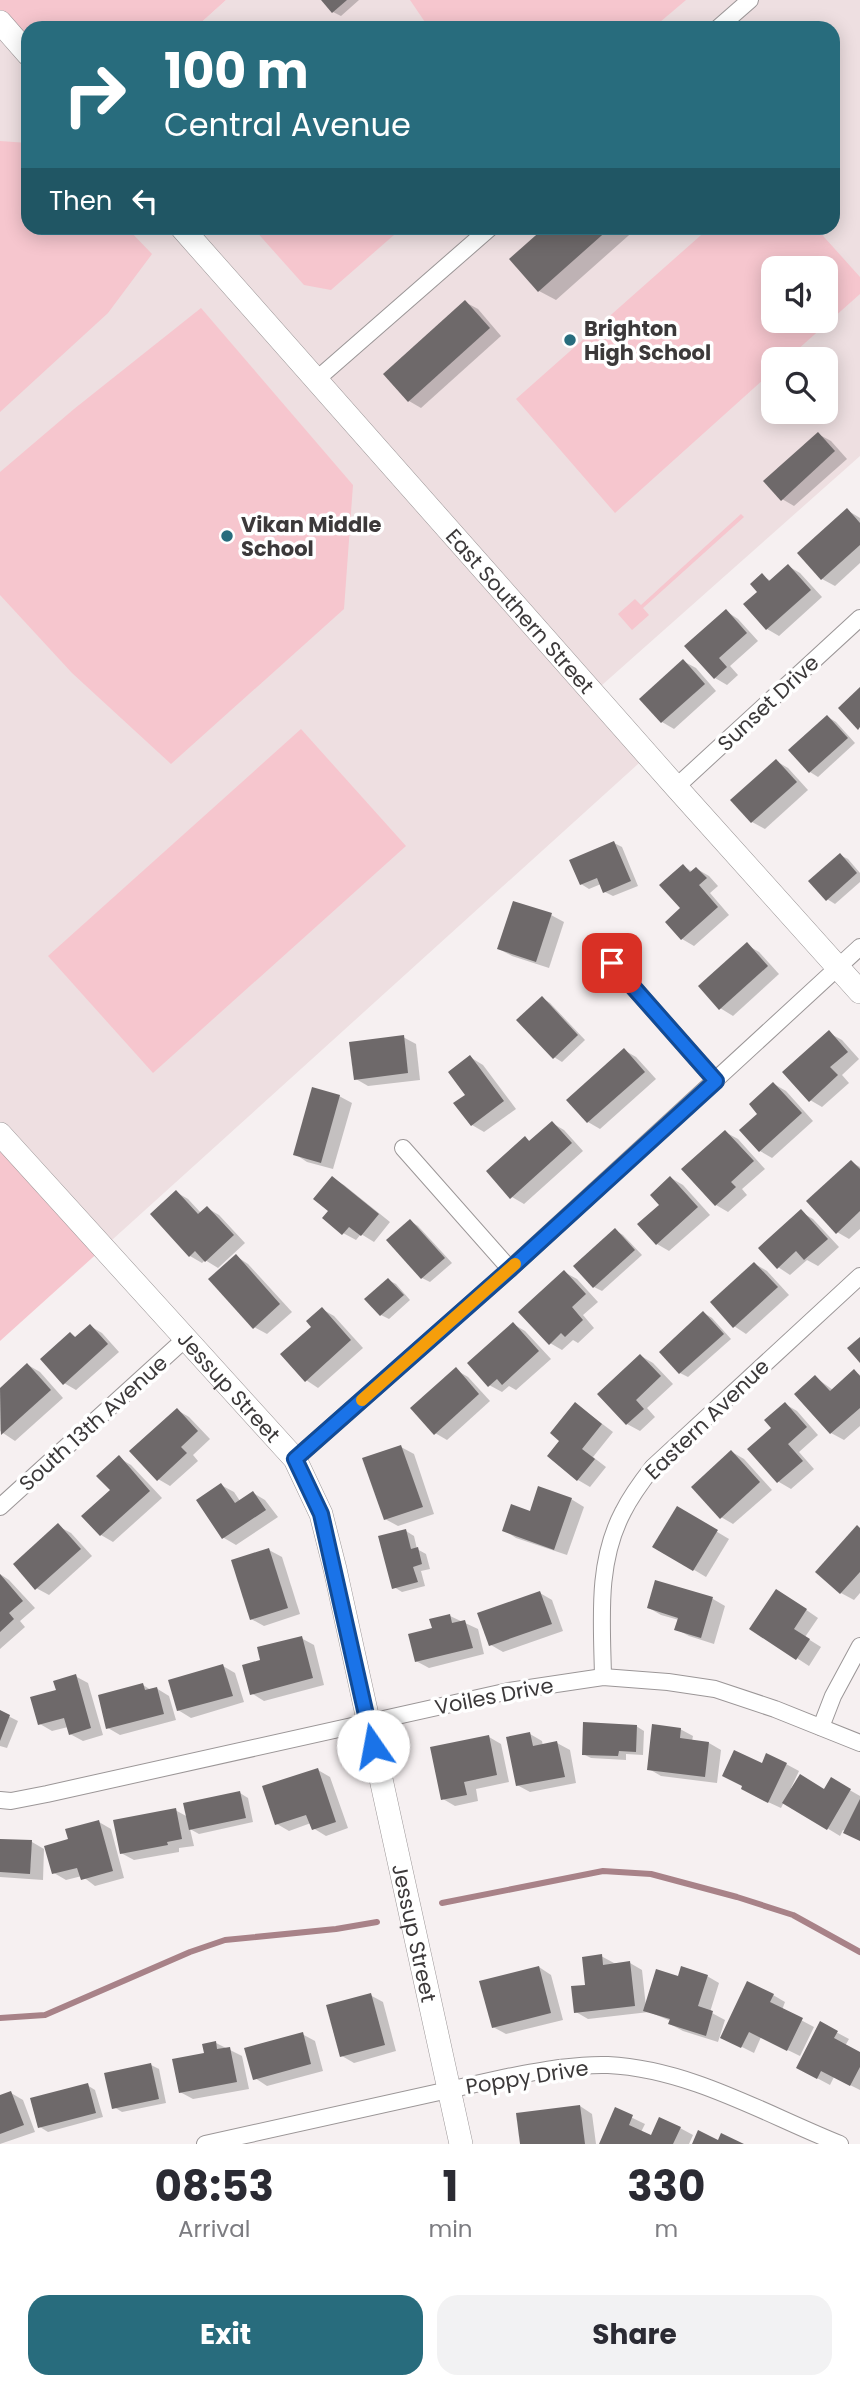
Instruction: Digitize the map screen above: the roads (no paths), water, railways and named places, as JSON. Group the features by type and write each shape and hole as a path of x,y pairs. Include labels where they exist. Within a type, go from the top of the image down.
{"street":[{"path":"726,21 750,0"},
{"path":"0,22 21,46"},
{"name":"East Southern Street","path":"188,235 860,992"},
{"path":"316,380 482,235"},
{"name":"Sunset Drive","path":"676,787 860,618"},
{"path":"295,1459 510,1269 860,947"},
{"path":"612,963 716,1081"},
{"name":"Jessup Street","path":"0,1134 295,1459 321,1514 461,2144"},
{"path":"403,1148 510,1269"},
{"name":"Eastern Avenue","path":"603,1677 601,1608 605,1564 622,1513 636,1490 662,1459 860,1276"},
{"name":"South 13th Avenue","path":"0,1507 185,1339"},
{"path":"821,1727 833,1696 860,1646"},
{"name":"Voiles Drive","path":"0,1800 47,1794 509,1691 603,1677 715,1689 775,1709 860,1743"},
{"name":"Poppy Drive","path":"205,2144 554,2068 608,2065 667,2074 719,2092 831,2142"}],"waterway":[{"path":"442,1903 603,1871 651,1874 793,1915 860,1952"},
{"path":"0,2018 45,2015 190,1952 225,1940 336,1929 377,1922"}],"place":[{"name":"Brighton High School","path":"570,340"},
{"name":"Vikan Middle School","path":"227,536"}]}
